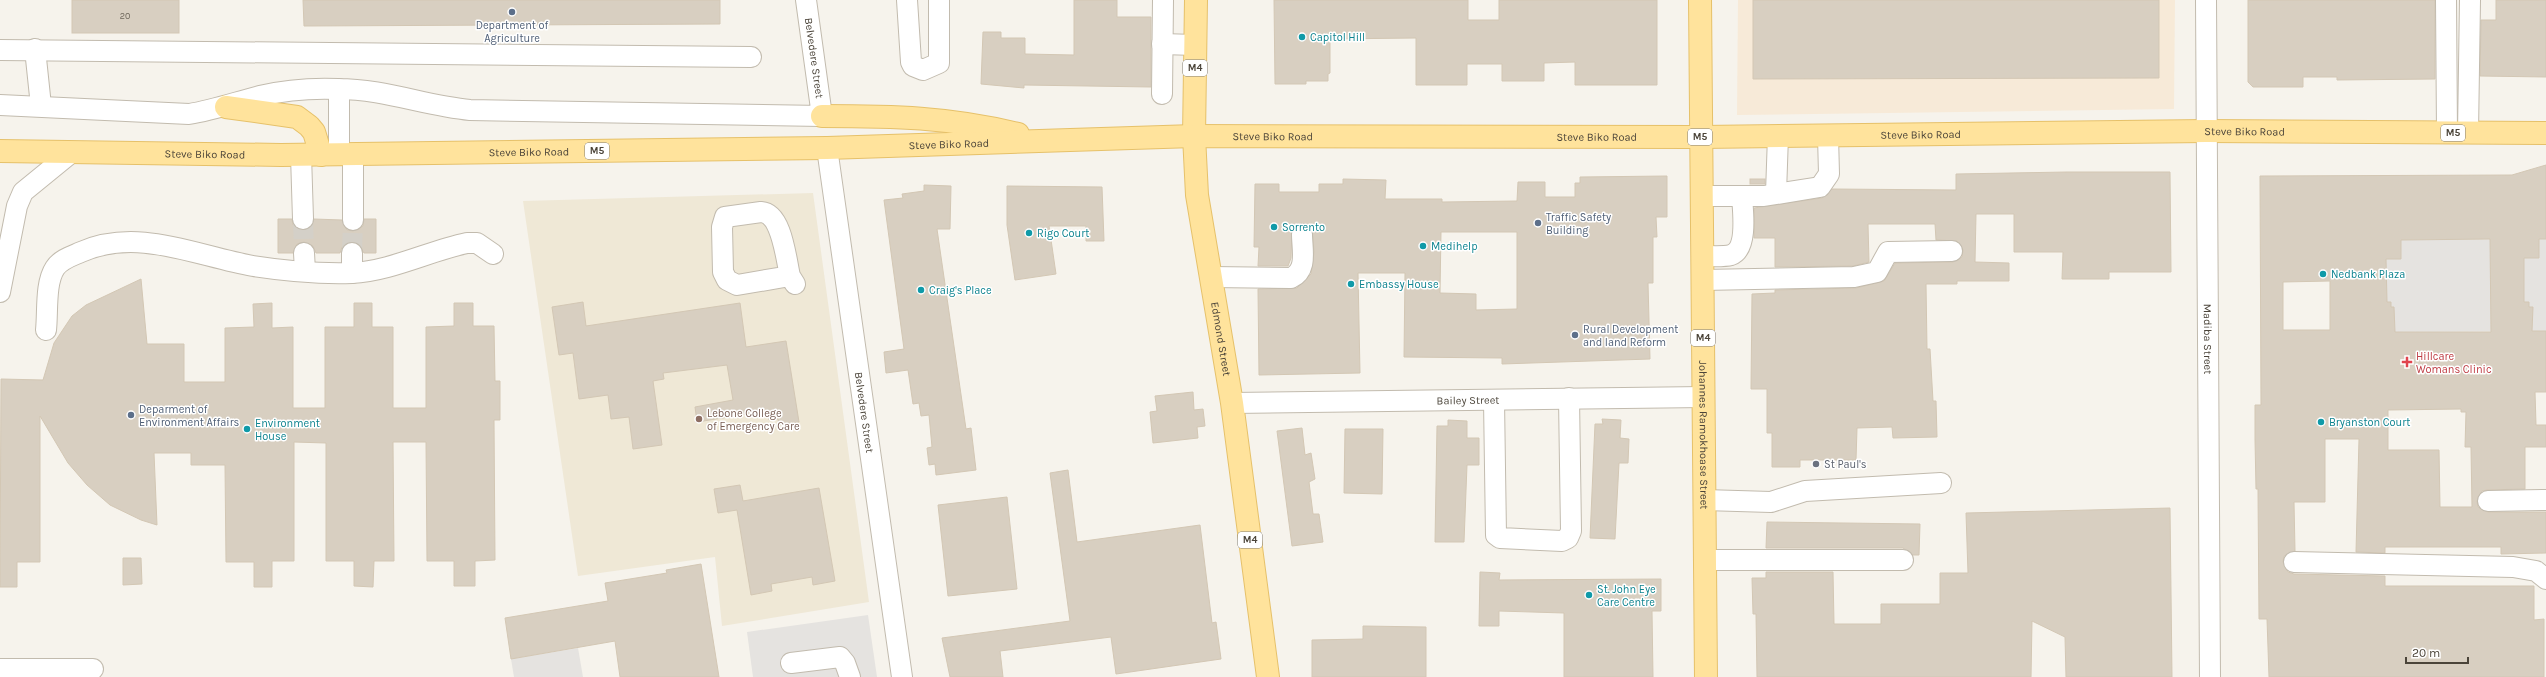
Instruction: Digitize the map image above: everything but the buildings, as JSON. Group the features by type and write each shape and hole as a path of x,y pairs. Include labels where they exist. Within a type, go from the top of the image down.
{"main road":[{"name":"Edmond Street","path":"1196,0 1194,136 1197,195 1232,403 1268,677"},
{"name":"Johannes Ramokhoase Street","path":"1700,0 1703,196 1706,677"},
{"path":"226,107 297,117 309,126 328,154"},
{"path":"822,116 934,118 976,124 1044,141"},
{"name":"Steve Biko Road","path":"0,151 328,154 827,148 1194,136 1702,137 2206,131 2546,133"}],"street":[{"name":"Belvedere Street","path":"806,0 822,116"},
{"path":"907,0 911,62 913,66 923,70 939,63 939,0"},
{"path":"1162,94 1163,0"},
{"name":"Madiba Street","path":"2206,0 2210,677"},
{"path":"2446,0 2447,133"},
{"path":"2468,133 2470,0"},
{"path":"1162,44 1195,45"},
{"path":"35,49 41,106"},
{"path":"0,50 35,49 263,54 751,57"},
{"path":"0,105 189,114 226,107 262,96 339,89 390,93 440,107 470,110 822,116"},
{"path":"303,219 328,154 339,89"},
{"path":"1776,193 1778,136"},
{"path":"1703,196 1742,197 1820,187 1826,181 1829,174 1828,136"},
{"name":"Belvedere Street","path":"827,148 902,677"},
{"path":"0,292 2,265 17,206 23,192 72,152"},
{"path":"328,154 353,220"},
{"path":"1703,256 1731,255 1737,251 1742,239 1742,197"},
{"path":"1211,277 1292,278 1299,275 1302,268 1302,234"},
{"path":"46,330 50,281 55,268 64,260 97,245 117,242 159,244 253,266 305,262 352,263 370,271 467,243 477,244 493,254"},
{"path":"1703,280 1854,278 1877,272 1888,252 1952,251"},
{"name":"Bailey Street","path":"1232,403 1704,397"},
{"path":"1494,400 1496,535 1500,538 1562,541 1568,538 1571,531 1570,398"},
{"path":"1704,500 1771,502 1805,491 1941,483"},
{"path":"2488,501 2546,500"},
{"path":"1705,560 1903,560"},
{"path":"2294,562 2513,567 2536,571 2546,579"},
{"path":"791,663 840,657 845,663 850,677"},
{"path":"0,669 93,670"}],"shaded area":[{"path":"1738,0 2175,0 2174,109 1737,115"},
{"name":"Lebone College of Emergency Care","path":"813,193 869,602 722,626 715,557 578,576 523,201"},
{"path":"2546,239 2546,331 2385,332 2385,240"},
{"path":"868,615 877,677 753,677 747,632"},
{"path":"578,648 583,677 514,677 511,659"}],"tunnel":[{"path":"303,219 304,253"},
{"path":"352,253 353,220"}],"place":[{"name":"Department of Agriculture","path":"512,12"},
{"name":"Capitol Hill","path":"1302,37"},
{"name":"Traffic Safety Building","path":"1538,223"},
{"name":"Sorrento","path":"1274,227"},
{"name":"Rigo Court","path":"1029,233"},
{"name":"Medihelp","path":"1423,246"},
{"name":"Nedbank Plaza","path":"2323,274"},
{"name":"Embassy House","path":"1351,284"},
{"name":"Craig's Place","path":"921,290"},
{"name":"Rural Development and land Reform","path":"1575,335"},
{"name":"Hillcare Womans Clinic","path":"2407,362"},
{"name":"Deparment of Environment Affairs","path":"131,415"},
{"name":"Lebone College of Emergency Care","path":"699,419"},
{"name":"Bryanston Court","path":"2321,422"},
{"name":"Environment House","path":"247,429"},
{"name":"St Paul's","path":"1816,464"},
{"name":"St. John Eye Care Centre","path":"1589,595"}]}
